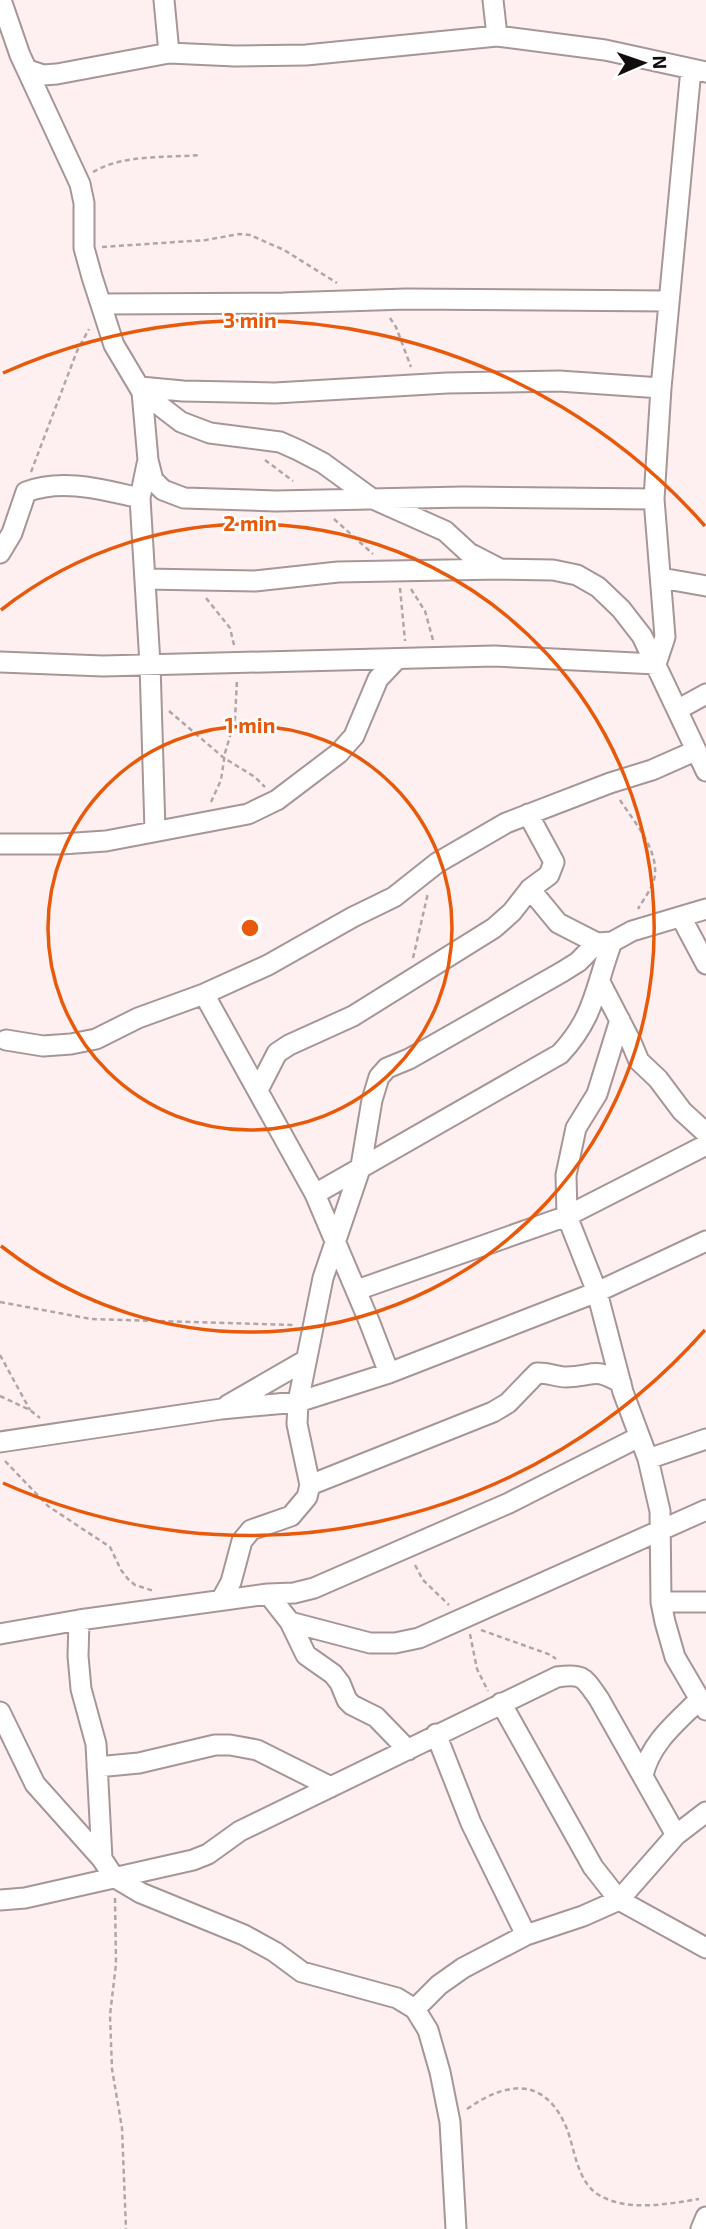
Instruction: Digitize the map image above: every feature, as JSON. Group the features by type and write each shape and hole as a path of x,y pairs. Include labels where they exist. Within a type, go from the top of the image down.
{"street":[{"path":"164,0 169,53"},
{"path":"493,0 497,36"},
{"path":"2,4 28,71 80,184 84,204 84,248 114,345 141,390 181,422 210,433 280,442 323,463 371,498 445,531 469,553 500,569"},
{"path":"28,71 43,75 57,74 169,53 235,57 306,55 497,36 605,50 698,70 669,301 661,388 654,499 666,637 656,664"},
{"path":"103,304 374,300 669,301"},
{"path":"141,390 275,393 559,381 661,388"},
{"path":"141,390 148,460 153,480 163,491 184,498 276,501 371,498 654,499"},
{"path":"148,460 140,498 150,664 155,831"},
{"path":"0,553 12,533 26,492 40,487 73,486 140,498"},
{"path":"145,579 256,581 338,572 500,569 553,570 577,575 598,587 621,609 642,636 706,771"},
{"path":"662,578 706,586"},
{"path":"0,662 103,666 535,657 656,664"},
{"path":"0,844 106,841 248,814 277,800 339,753 354,736 378,678 402,660"},
{"path":"677,710 706,694"},
{"path":"6,1040 43,1046 96,1039 138,1018 204,995 268,965 394,897 437,863 506,823 610,783 652,770 695,751"},
{"path":"258,1090 277,1053 354,1016 494,928 512,912 530,889 549,875 554,862 528,814"},
{"path":"530,889 558,923 611,940"},
{"path":"220,1600 231,1582 242,1541 251,1530 291,1516 307,1497 310,1485 297,1423 298,1402 323,1278 361,1166 372,1100 379,1077 387,1068 409,1059 562,972 611,940 706,909"},
{"path":"681,917 706,964"},
{"path":"315,1194 560,1054 586,1022 611,940"},
{"path":"600,982 639,1061 658,1079 682,1111 706,1133"},
{"path":"204,995 315,1194 357,1290 388,1373"},
{"path":"620,1020 597,1094 576,1128 566,1175 567,1216 597,1292 621,1383 648,1459 660,1511 661,1602 675,1657 704,1703 662,1738 647,1757 643,1775"},
{"path":"357,1290 567,1216 706,1145"},
{"path":"0,1442 221,1409 298,1402 388,1373 597,1292 706,1241"},
{"path":"221,1409 306,1360"},
{"path":"310,1485 493,1412 508,1403 537,1373 569,1377 593,1372 605,1374 621,1383"},
{"path":"0,1634 79,1620 220,1600 294,1593 314,1588 509,1503 639,1437"},
{"path":"648,1459 706,1439"},
{"path":"290,1622 370,1643 395,1643 418,1638 465,1622 706,1510"},
{"path":"268,1594 290,1622 306,1655 332,1674 340,1683 346,1700 352,1706 376,1717 408,1750"},
{"path":"661,1602 706,1602"},
{"path":"79,1620 81,1689 92,1725 102,1860"},
{"path":"0,1900 25,1898 193,1860 208,1854 240,1832 436,1734 557,1676 575,1674 586,1681 599,1699 676,1835"},
{"path":"498,1705 593,1867 619,1900 706,1948"},
{"path":"0,1712 35,1784 114,1877 141,1893 244,1935 275,1952 302,1972 397,1998 415,2009 428,2030 450,2122 456,2229"},
{"path":"436,1734 471,1823 526,1935"},
{"path":"97,1767 139,1763 215,1745 230,1745 257,1750 331,1787"},
{"path":"415,2009 439,1985 463,1968 526,1935 583,1916 619,1900 676,1835 706,1812"},
{"path":"701,2229 706,2217"}],"path":[{"path":"80,184 89,174 103,166 130,160 200,155"},
{"path":"84,248 205,240 250,234 374,300 396,327 418,385"},
{"path":"26,492 35,458 73,362 103,304"},
{"path":"261,458 314,500 396,573 419,599 425,611 437,658"},
{"path":"396,573 402,660"},
{"path":"196,580 230,628 236,662 236,712 221,780 199,823"},
{"path":"151,695 224,758 255,777 277,800"},
{"path":"610,783 648,845 655,870 652,886 611,940"},
{"path":"407,983 437,863"},
{"path":"0,1302 91,1319 313,1326"},
{"path":"0,1355 30,1410"},
{"path":"0,1396 30,1410 59,1432"},
{"path":"0,1455 48,1506 110,1547 128,1579 159,1592 181,1607"},
{"path":"404,1548 423,1580 465,1622 551,1655 575,1674"},
{"path":"465,1622 477,1669 498,1705"},
{"path":"114,1877 117,1932 110,2015 112,2069 122,2128 126,2229"},
{"path":"450,2122 492,2093 514,2088 537,2092 553,2106 566,2127 588,2186 599,2195 618,2204 706,2199"}]}
